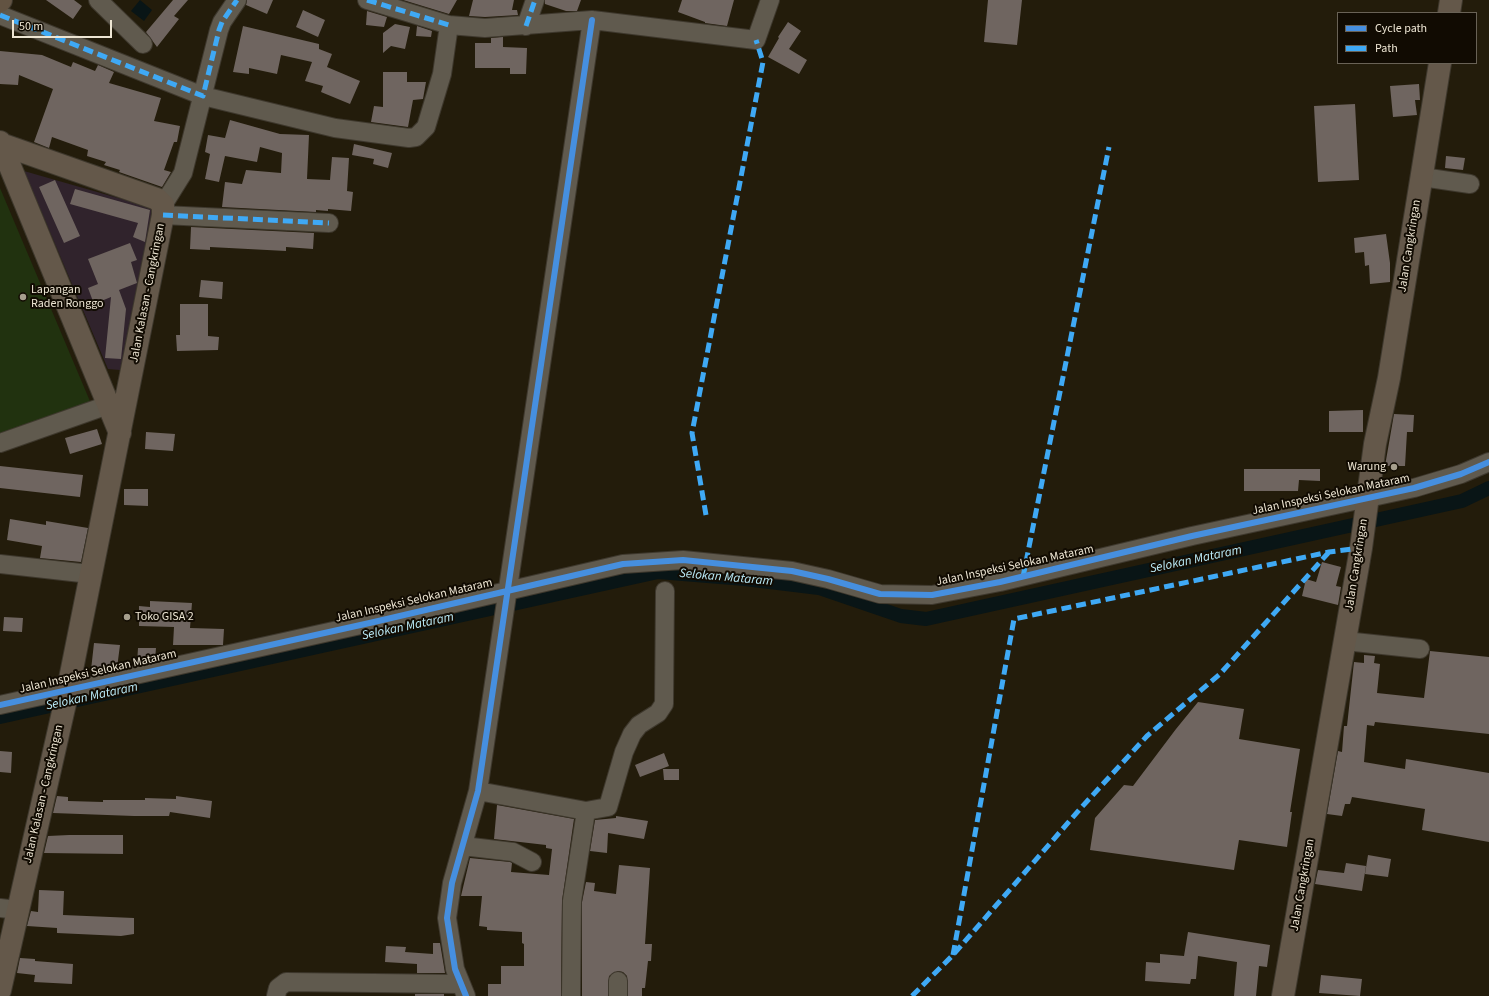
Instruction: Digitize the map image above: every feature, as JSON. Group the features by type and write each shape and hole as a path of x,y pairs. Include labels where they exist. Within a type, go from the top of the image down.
{"main road":[{"path":"1449,12 1451,0"},
{"name":"Jalan Cangkringan","path":"1283,996 1345,641 1375,444 1390,378 1440,64"},
{"path":"2,152 157,199 163,210"},
{"path":"2,152 120,433"},
{"name":"Jalan Kalasan - Cangkringan","path":"0,990 8,909 65,702 120,433 163,210"}],"street":[{"path":"98,0 142,44"},
{"path":"237,0 222,22 183,173 163,210 329,224"},
{"path":"369,0 449,25 485,28 592,20 756,40 770,0"},
{"path":"526,26 535,0"},
{"path":"0,15 204,96 335,128 409,138 416,137 426,127 442,74 449,25"},
{"path":"276,996 278,988 286,982 393,990 463,990 450,948 447,918 452,883 478,791 592,20"},
{"path":"1422,176 1470,184"},
{"path":"0,443 108,404"},
{"name":"Jalan Inspeksi Selokan Mataram","path":"0,705 65,702 507,596 590,570 647,561 683,560 792,571 828,579 880,594 932,595 993,584 1192,536 1366,502 1461,474 1489,462"},
{"path":"0,564 90,574"},
{"path":"478,791 586,811 608,807 621,763 632,734 639,725 658,713 664,704 665,591"},
{"path":"1345,641 1420,649"},
{"path":"571,996 572,901 586,811"},
{"path":"463,846 513,852 532,862"}],"shaded area":[{"path":"140,0 152,10 144,21 131,11"},
{"path":"24,171 160,210 120,370 108,369"}],"green space":[{"name":"Lapangan Raden Ronggo","path":"0,188 92,406 0,440"}],"building":[{"path":"46,0 74,0 82,6 73,19"},
{"path":"173,0 188,0 174,16 179,19 157,47 146,32"},
{"path":"247,0 273,0 267,14 246,5"},
{"path":"403,0 457,0 449,14"},
{"path":"473,0 514,0 512,10 517,10 518,15 485,17 469,16"},
{"path":"545,0 581,0 577,11 566,11 545,4"},
{"path":"682,0 734,0 727,26 705,23 678,12"},
{"path":"988,0 1022,0 1017,45 984,42"},
{"path":"303,10 325,20 318,37 296,27"},
{"path":"367,11 387,17 384,27 366,25"},
{"path":"788,22 801,31 789,49 807,60 799,74 768,57 779,38 778,37"},
{"path":"395,24 410,27 405,49 391,46 383,53 383,33"},
{"path":"243,26 319,44 319,49 332,54 327,67 360,81 350,104 321,92 323,86 305,81 312,62 281,55 277,74 249,68 249,74 233,72"},
{"path":"417,26 432,31 431,37 416,36"},
{"path":"503,37 503,47 527,48 526,74 510,74 510,68 475,68 475,43 491,43 491,38"},
{"path":"0,51 42,55 71,67 73,62 95,71 98,65 114,72 109,83 161,98 154,121 180,126 177,142 174,142 164,170 171,172 162,187 119,172 120,170 104,165 106,162 87,156 88,150 52,137 49,148 34,142 53,89 19,75 18,85 0,84"},
{"path":"383,72 407,72 407,82 426,82 423,99 413,100 408,127 371,122 374,106 383,107"},
{"path":"1419,84 1420,100 1415,100 1417,115 1393,117 1390,86"},
{"path":"1355,104 1359,180 1318,182 1314,106"},
{"path":"230,120 280,134 309,135 307,179 330,180 332,157 349,158 347,191 353,192 351,211 328,209 328,211 316,210 316,212 222,207 225,182 242,184 246,170 281,173 282,153 260,147 257,162 225,156 219,182 205,179 210,154 205,152 208,135 225,138"},
{"path":"354,144 392,153 388,168 373,164 374,159 352,155"},
{"path":"1446,156 1465,158 1463,170 1445,168"},
{"path":"55,180 80,236 64,243 39,187"},
{"path":"75,189 150,210 145,242 133,237 138,223 70,204"},
{"path":"191,227 314,233 313,249 286,247 286,251 210,247 210,250 190,249"},
{"path":"1386,234 1390,263 1390,282 1370,284 1369,265 1365,266 1364,252 1355,253 1354,238"},
{"path":"130,243 137,260 131,262 137,283 119,290 126,309 121,359 105,358 111,297 94,304 88,288 98,284 88,259"},
{"path":"201,280 223,282 222,299 199,297"},
{"path":"180,304 208,304 208,336 219,337 218,350 177,351 176,335 180,335"},
{"path":"1363,410 1363,432 1329,432 1329,411"},
{"path":"1394,414 1414,415 1413,432 1407,432 1405,466 1385,466"},
{"path":"97,429 102,444 70,454 65,438"},
{"path":"146,432 175,434 173,451 145,449"},
{"path":"0,466 83,475 80,497 0,488"},
{"path":"1244,469 1320,469 1320,481 1299,480 1298,491 1244,491"},
{"path":"124,489 148,489 148,506 124,505"},
{"path":"10,519 46,525 46,521 88,528 81,562 40,558 42,546 7,540"},
{"path":"1322,562 1341,567 1336,586 1341,587 1338,605 1302,596 1306,579 1316,582"},
{"path":"150,601 192,603 190,628 224,629 223,645 173,645 174,627 139,626 139,606 150,607"},
{"path":"4,617 23,618 22,632 3,631"},
{"path":"94,643 120,645 117,668 104,671 91,670"},
{"path":"138,648 156,648 155,660 137,664"},
{"path":"1430,651 1489,657 1489,734 1375,722 1374,726 1367,725 1364,762 1405,769 1406,759 1489,773 1489,842 1422,830 1425,809 1352,797 1350,804 1345,804 1342,816 1327,814 1338,751 1342,752 1344,726 1347,726 1354,662 1364,663 1364,655 1375,656 1374,663 1380,664 1377,693 1424,698"},
{"path":"1198,702 1244,709 1239,739 1300,749 1290,812 1292,812 1287,847 1239,840 1234,870 1090,850 1095,818 1124,785 1133,786"},
{"path":"0,751 12,752 11,773 0,772"},
{"path":"664,753 669,766 640,777 635,765"},
{"path":"663,769 679,769 679,780 664,780"},
{"path":"57,796 68,797 68,801 103,802 103,800 145,800 145,798 176,799 176,796 212,801 210,818 170,812 169,816 134,816 53,813"},
{"path":"497,805 574,819 562,901 561,996 488,996 488,984 501,984 501,966 524,966 524,944 522,943 522,932 487,930 487,927 479,926 482,896 461,896 470,858 510,862 512,863 511,872 549,875 552,849 546,848 546,845 494,839"},
{"path":"616,816 648,821 644,839 608,833 607,853 590,851 595,820 616,818"},
{"path":"123,835 123,854 44,853 48,836"},
{"path":"1368,855 1391,859 1388,877 1365,874"},
{"path":"1346,863 1366,866 1362,891 1315,884 1318,870 1344,873"},
{"path":"619,865 650,868 645,944 652,944 651,961 648,961 645,988 642,988 642,996 628,996 627,976 623,972 618,971 609,976 608,996 582,996 582,902 586,882 595,883 594,891 616,894"},
{"path":"39,890 64,891 63,915 134,918 134,934 121,936 57,933 57,928 27,926 31,911 38,912"},
{"path":"1188,932 1270,945 1267,967 1259,966 1256,996 1234,996 1237,962 1198,956 1196,979 1191,979 1190,984 1145,981 1146,962 1160,963 1160,954 1184,956"},
{"path":"433,943 440,943 445,973 417,973 417,964 385,962 386,946 406,947 405,952 433,954"},
{"path":"20,958 35,959 35,961 73,964 72,984 34,982 35,975 17,973"},
{"path":"1321,975 1362,979 1360,996 1319,993"},
{"path":"415,994 444,994 444,996 415,996"}],"waterway":[{"name":"Selokan Mataram","path":"0,717 658,572 745,579 819,588 901,616 926,619 1462,501 1489,488"}],"marked path":[{"path":"0,15 203,96 219,30 222,22 237,0"},
{"path":"367,0 449,25"},
{"path":"526,26 535,0"},
{"path":"706,515 692,433 763,62 756,40"},
{"path":"1023,577 1109,147"},
{"path":"163,215 329,223"},
{"path":"953,955 1014,619 1329,552 1361,548"},
{"path":"912,996 953,955 1080,809 1147,736 1220,674 1329,552"}],"cycle path":[{"path":"466,996 455,969 447,918 452,883 478,791 592,20"},
{"path":"0,705 374,622 623,564 683,560 792,571 828,579 880,594 932,595 1000,582 1192,536 1414,488 1461,474 1489,462"}],"place":[{"name":"Lapangan Raden Ronggo","path":"23,297"},
{"name":"Warung","path":"1394,467"},
{"name":"Toko GISA 2","path":"127,617"}]}
